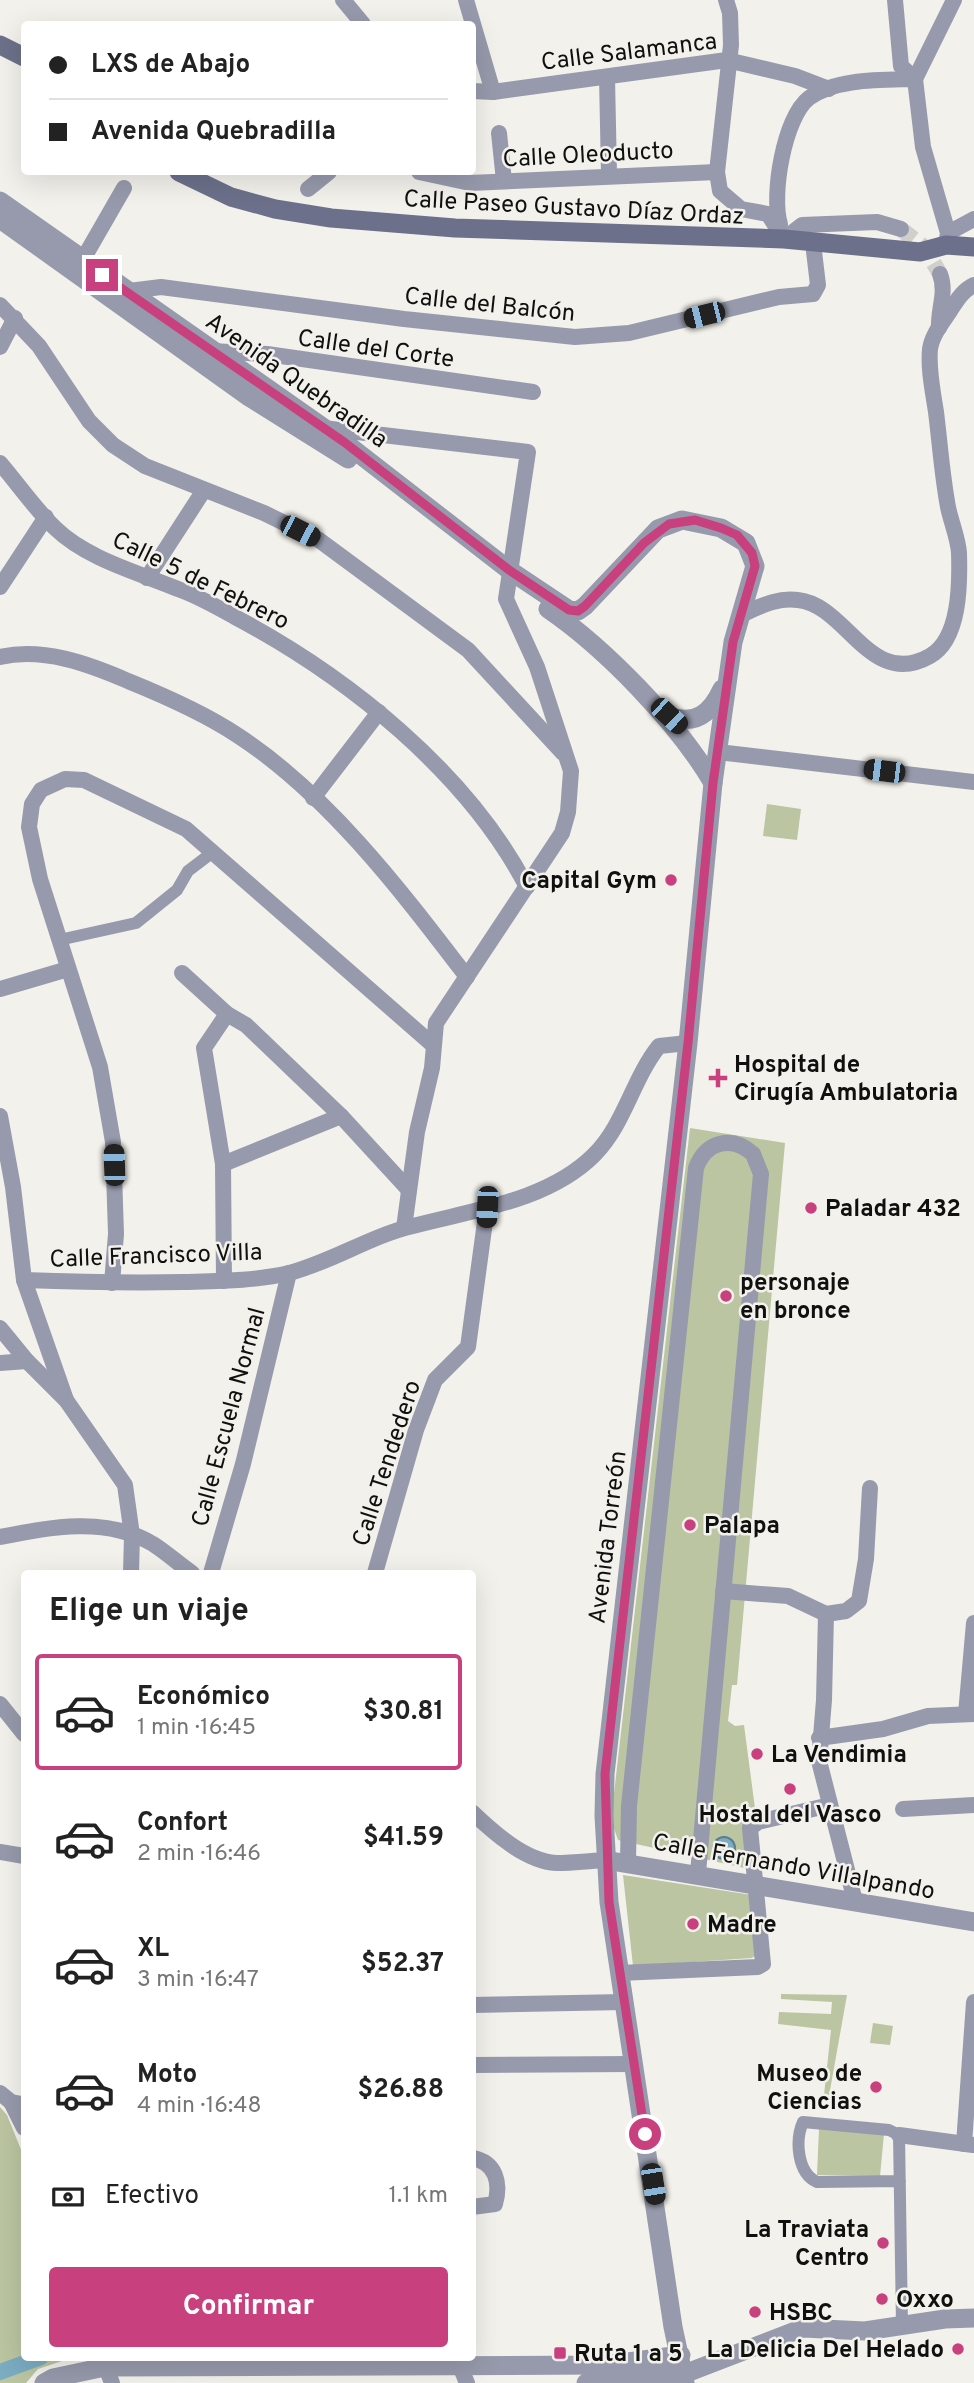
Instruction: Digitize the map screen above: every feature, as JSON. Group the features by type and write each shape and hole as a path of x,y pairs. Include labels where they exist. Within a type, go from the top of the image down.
{"main road":[{"path":"0,45 21,56"},
{"name":"Calle Paseo Gustavo Díaz Ordaz","path":"185,175 231,197 275,209 331,218 455,228 784,239 920,252 947,239 974,247"}],"street":[{"path":"343,0 360,21"},
{"path":"466,0 472,21"},
{"path":"726,0 730,24 718,172 720,191 741,209 768,214 784,239"},
{"path":"895,0 901,66 915,79"},
{"path":"954,0 915,79 923,147 947,239 974,219"},
{"path":"476,34 493,92"},
{"name":"Calle Salamanca","path":"476,91 493,92 727,60 795,76 829,89"},
{"path":"607,77 609,174"},
{"path":"784,239 775,199 783,150 808,98 829,89 861,83 915,79"},
{"path":"499,133 505,181"},
{"name":"Calle Oleoducto","path":"433,175 470,183 609,174 718,172"},
{"path":"308,189 326,175"},
{"path":"78,267 124,188"},
{"name":"Avenida Quebradilla","path":"0,201 78,267"},
{"name":"Avenida Quebradilla","path":"0,219 119,296 249,397 357,464 508,575 561,606"},
{"path":"784,239 802,225 877,222 901,229"},
{"name":"Calle del Balcón","path":"119,296 161,287 404,319 589,336 629,333 779,297 813,294 818,285 813,243"},
{"path":"939,328 938,309 945,289 940,275"},
{"path":"743,614 776,600 801,600 826,611 857,643 884,658 904,664 926,658 944,645 954,614 959,554 945,488 930,351 939,328 964,290 974,285"},
{"name":"Avenida Quebradilla","path":"119,296 212,351 391,476 568,623 645,697 691,748 713,783"},
{"path":"0,304 39,346 89,421 113,446 145,466 264,513 318,540 362,570 468,650 567,757"},
{"path":"0,347 15,318"},
{"name":"Calle del Corte","path":"212,351 267,354 533,392"},
{"path":"323,428 528,452 506,599 537,667 567,757 572,787 562,833 436,1023 432,1068 417,1132 404,1228"},
{"name":"Calle 5 de Febrero","path":"0,463 55,529 88,551 147,578 180,589 288,646 379,712 487,823 527,887"},
{"path":"147,578 204,490"},
{"path":"0,587 46,517"},
{"name":"Avenida Torreón","path":"561,606 574,612 585,606 658,529 682,520 721,528 746,543 755,566 733,642 713,783 688,1043 609,1722 604,1802 605,1860 619,1973 673,2327 676,2372"},
{"path":"0,657 35,654 74,661 156,692 237,735 313,798 413,906 467,977"},
{"path":"669,716 684,721 704,715 715,705 727,679"},
{"path":"645,697 704,746 718,752 974,782"},
{"path":"313,798 379,712"},
{"path":"112,1283 116,1234 113,1142 100,1067 40,879 29,827 32,804 41,790 52,783 76,778 84,780 186,828 433,1045"},
{"path":"59,940 136,923 177,891 188,871 213,852"},
{"path":"0,989 68,969"},
{"path":"182,973 227,1014 246,1025 341,1116 409,1190"},
{"path":"224,1281 223,1164 204,1048 227,1014"},
{"name":"Calle Francisco Villa","path":"24,1280 112,1283 224,1281 289,1273 404,1228 517,1200 592,1157 611,1135 649,1059 659,1046 688,1043"},
{"path":"0,1116 6,1188 24,1280 66,1400"},
{"path":"223,1164 341,1116"},
{"path":"628,1861 626,1831 696,1168 706,1151 721,1142 731,1142 753,1154 761,1174 698,1873"},
{"name":"Calle Tendedero","path":"375,1570 416,1430 435,1380 468,1347 487,1207"},
{"name":"Calle Escuela Normal","path":"212,1570 243,1464 289,1273"},
{"path":"0,1328 27,1361 66,1400 125,1485 132,1535 131,1570"},
{"path":"0,1363 27,1361"},
{"path":"723,1591 788,1596 826,1614 846,1611 859,1601 866,1559 870,1488"},
{"path":"0,1536 75,1525 107,1527 152,1544 188,1570"},
{"path":"826,1614 824,1700 818,1761 855,1901"},
{"path":"820,1738 883,1729 928,1716 970,1714 974,1623"},
{"path":"0,1703 21,1730"},
{"path":"619,1973 758,1967 764,1959 750,1828 758,1822 830,1805"},
{"path":"903,1810 974,1805"},
{"path":"476,1815 507,1840 544,1860 553,1863 605,1860"},
{"path":"0,1852 21,1856"},
{"name":"Calle Fernando Villalpando","path":"605,1860 628,1861 756,1886 974,1922"},
{"path":"476,2005 624,2002"},
{"path":"900,2181 817,2182 810,2178 800,2165 800,2129 803,2122 888,2130 899,2135 969,2145 974,2002"},
{"path":"476,2065 634,2064"},
{"path":"12,2100 21,2121"},
{"path":"899,2135 902,2325"},
{"path":"476,2160 488,2164 497,2178 495,2204 476,2206"},
{"path":"586,2383 676,2372 803,2329 865,2331 974,2318"},
{"path":"44,2383 53,2378 106,2369 463,2375 605,2365 676,2372"}],"green space":[{"path":"767,804 801,809 797,840 763,836"},
{"path":"690,1128 785,1143 737,1685 732,1685 728,1721 735,1726 744,1725 756,1816 749,1869 618,1840 611,1820"},
{"path":"623,1875 752,1895 757,1954 752,1958 633,1966"},
{"path":"781,1994 847,1995 829,2096 824,2095 831,2030 778,2024 779,2012 831,2014 832,2002 781,1999"},
{"path":"873,2023 893,2026 890,2045 870,2043"},
{"path":"0,2107 7,2115 21,2150 21,2361 62,2361 38,2369 26,2383 0,2383"},
{"path":"819,2129 884,2134 880,2176 817,2175"}],"water":[{"path":"720,1837 728,1837 735,1844 735,1852 728,1859 720,1859 713,1852 713,1844"}],"waterway":[{"path":"0,2372 30,2361"}],"tunnel":[{"path":"901,229 925,248 940,274"}],"place":[{"name":"Capital Gym","path":"671,880"},
{"name":"Hospital de Cirugía Ambulatoria","path":"718,1078"},
{"name":"Paladar 432","path":"811,1208"},
{"name":"personaje en bronce","path":"726,1296"},
{"name":"Palapa","path":"690,1525"},
{"name":"La Vendimia","path":"757,1754"},
{"name":"Hostal del Vasco","path":"790,1789"},
{"name":"Madre","path":"693,1924"},
{"name":"Museo de Ciencias","path":"876,2087"},
{"name":"La Traviata Centro","path":"883,2243"},
{"name":"Oxxo","path":"882,2299"},
{"name":"HSBC","path":"755,2312"},
{"name":"La Delicia Del Helado","path":"958,2349"},
{"name":"Ruta 1 a 5","path":"560,2353"}],"route":[{"path":"102,275 344,442 509,570 569,610 578,611 585,606 658,529 669,524 695,520 721,528 737,535 752,553 755,566 733,642 713,783 688,1043 605,1774 605,1860 609,1902 645,2134"}]}
